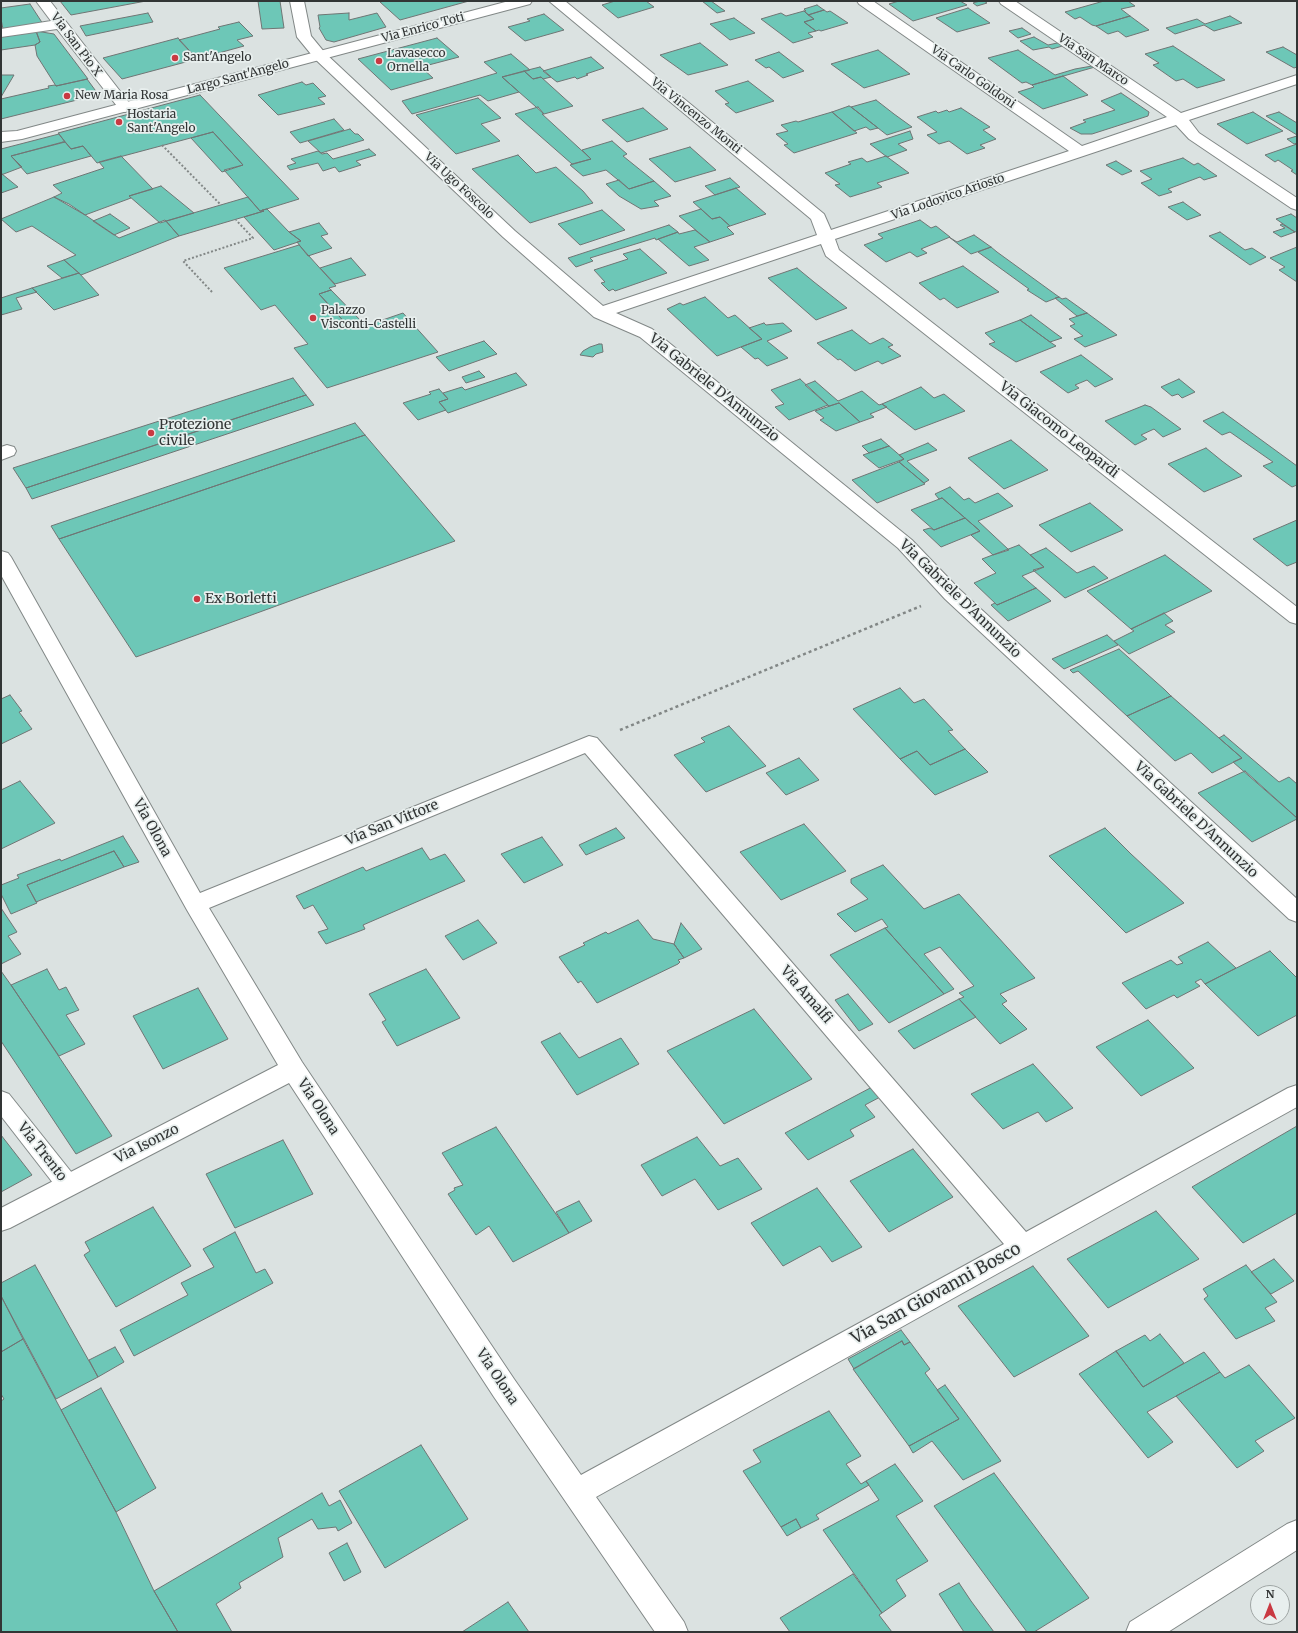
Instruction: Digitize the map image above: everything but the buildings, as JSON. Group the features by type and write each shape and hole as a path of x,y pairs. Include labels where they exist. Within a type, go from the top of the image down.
{"street":[{"name":"Via San Pio X","path":"43,1 125,108"},
{"name":"Via Ugo Foscolo","path":"297,1 304,37 320,56 510,234 600,314"},
{"name":"Via Enrico Toti","path":"320,56 526,1"},
{"name":"Via Vincenzo Monti","path":"556,1 818,217 827,237"},
{"name":"Via Carlo Goldoni","path":"864,1 1081,152"},
{"name":"Via San Marco","path":"1006,1 1180,119 1194,136 1297,205"},
{"path":"1,33 60,24"},
{"name":"Largo Sant'Angelo","path":"17,136 320,56"},
{"name":"Via Lodovico Ariosto","path":"600,314 1297,79"},
{"path":"1,136 17,136"},
{"path":"1,143 17,136"},
{"name":"Via Giacomo Leopardi","path":"827,237 832,252 1297,617"},
{"name":"Via Gabriele D'Annunzio","path":"600,314 646,332 905,544 952,594 1297,913"},
{"name":"Via Olona","path":"1,558 195,904 293,1069 504,1388 673,1632"},
{"name":"Via San Vittore","path":"195,904 588,743"},
{"name":"Via Amalfi","path":"588,743 1023,1247"},
{"name":"Via Isonzo","path":"1,1220 293,1069"},
{"name":"Via San Giovanni Bosco","path":"576,1493 1297,1095"},
{"path":"1141,1632 1297,1534"}],"lane":[{"name":"Via Trento","path":"1,1100 68,1185"}],"path":[{"path":"162,145 220,205"},
{"path":"212,292 182,261 253,238 236,220"},
{"path":"588,743 952,594"}],"place":[{"name":"Sant'Angelo","path":"175,58"},
{"name":"Lavasecco Ornella","path":"379,61"},
{"name":"New Maria Rosa","path":"67,96"},
{"name":"Hostaria Sant'Angelo","path":"119,122"},
{"name":"Palazzo Visconti-Castelli","path":"313,318"},
{"name":"Protezione civile","path":"151,433"},
{"name":"Ex Borletti","path":"197,599"}]}
